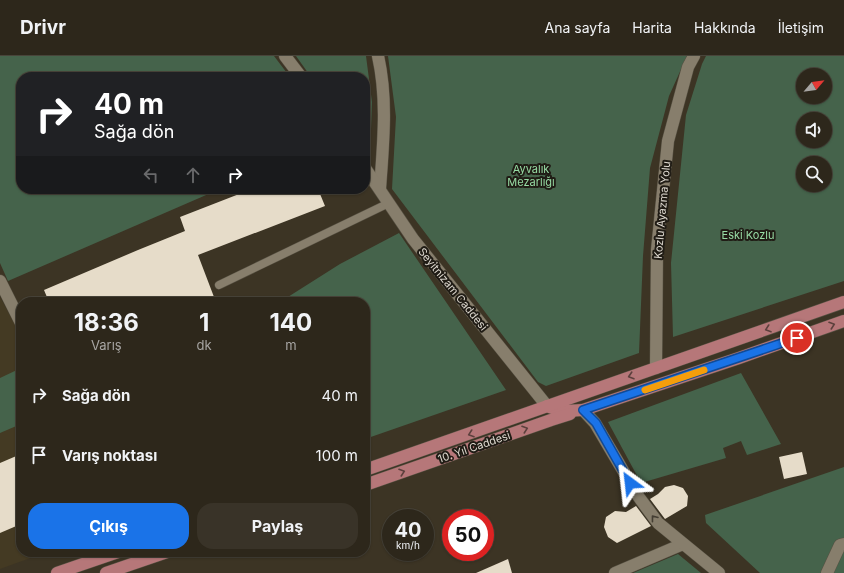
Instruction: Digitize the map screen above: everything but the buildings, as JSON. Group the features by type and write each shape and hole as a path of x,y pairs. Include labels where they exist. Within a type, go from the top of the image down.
{"main road":[{"name":"10. Yıl Caddesi","path":"370,468 844,302"},
{"name":"10. Yıl Caddesi","path":"370,482 551,420 739,358 844,321"},
{"path":"566,399 583,410"},
{"path":"547,406 565,411 583,410"},
{"path":"56,573 103,557"},
{"path":"106,573 152,557"}],"street":[{"path":"285,56 297,72"},
{"path":"378,56 382,75 384,116 380,189"},
{"name":"Kozlu Ayazma Yolu","path":"656,368 657,250 668,141 688,67 694,56"},
{"name":"Seyitnizam Caddesi","path":"370,175 413,239 547,406"},
{"path":"0,281 16,313"},
{"path":"583,410 596,423 642,502 658,523 719,573"},
{"path":"614,573 683,544"},
{"path":"827,573 840,545 844,544"}],"lane":[{"path":"219,285 389,203"}],"shaded area":[{"path":"0,297 16,327 16,557 33,557 0,569"}],"green space":[{"path":"0,56 274,56 286,72 16,72 16,194 208,194 8,281 0,263"},
{"path":"296,56 366,56 368,72 307,72"},
{"name":"Ayvalık Mezarlığı","path":"388,56 687,56 669,96 650,168 643,256 639,353 546,386 538,382 392,189 396,117"},
{"name":"Eski Kozlu","path":"706,56 844,56 844,281 673,337 671,263 686,115 702,64"},
{"path":"370,87 372,102 370,157"},
{"path":"399,233 506,390 370,437 370,297 288,297 340,264"},
{"path":"16,370 16,426 0,433 0,378"},
{"path":"741,373 781,444 747,455 741,441 723,448 726,458 641,483 608,422"},
{"path":"844,467 844,573 760,573 706,523 705,515"},
{"path":"678,554 701,573 633,573"}],"slow traffic":[{"path":"645,390 704,370"}],"route":[{"path":"630,483 596,423 583,410 797,338"}]}
